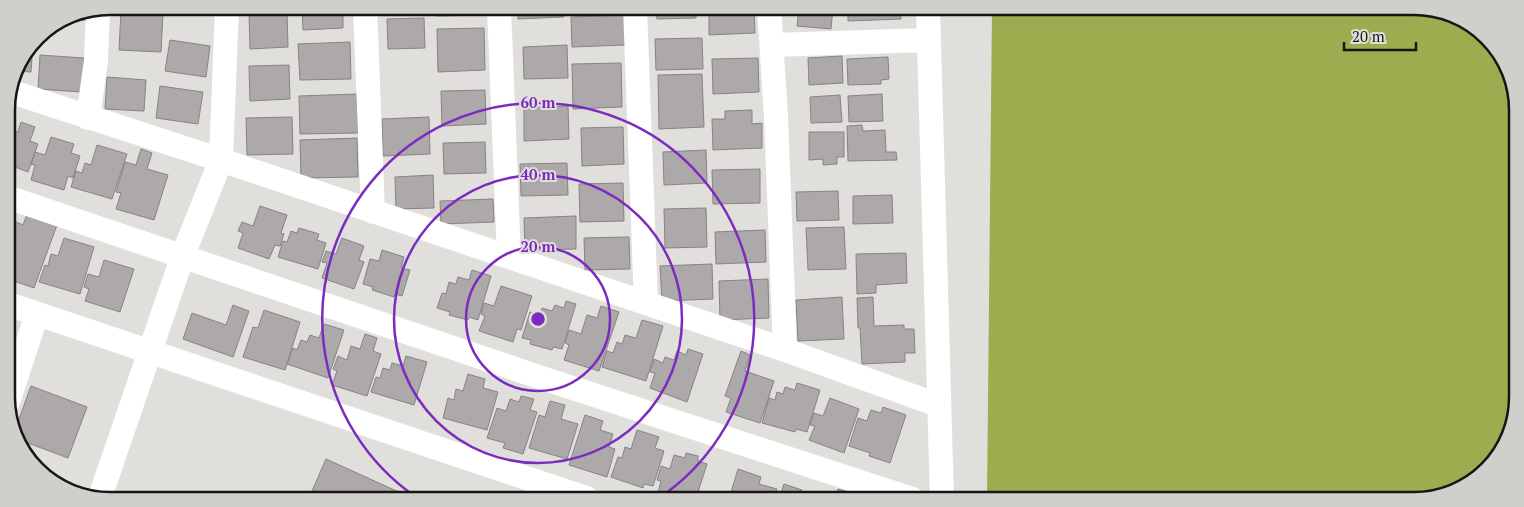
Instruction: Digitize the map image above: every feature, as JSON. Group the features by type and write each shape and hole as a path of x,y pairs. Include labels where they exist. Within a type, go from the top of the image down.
{"street":[{"path":"102,491 151,352 182,255 221,160 227,15"},
{"path":"366,15 374,212"},
{"path":"499,15 509,258"},
{"path":"635,15 646,304"},
{"path":"770,15 784,350"},
{"path":"928,15 942,492"},
{"path":"88,118 96,60 98,16"},
{"path":"772,44 928,40"},
{"path":"17,94 221,160 784,350 938,404"},
{"path":"15,200 530,374 891,492"},
{"path":"15,306 568,492"},
{"path":"15,381 37,314"}],"green space":[{"path":"992,15 1414,15 1438,18 1450,22 1472,35 1485,47 1499,68 1504,80 1509,104 1509,397 1506,421 1502,433 1493,450 1477,468 1450,485 1420,492 987,492"}],"building":[{"path":"121,15 163,15 161,52 119,50"},
{"path":"249,15 287,15 288,47 250,49"},
{"path":"302,15 343,15 343,28 303,30"},
{"path":"437,15 483,15 437,16"},
{"path":"518,15 564,15 564,17 518,19"},
{"path":"624,15 625,45 572,47 571,17"},
{"path":"657,15 696,15 696,18 657,19"},
{"path":"709,15 754,15 755,33 709,35"},
{"path":"798,15 832,15 831,29 797,26"},
{"path":"848,15 901,15 901,19 848,21"},
{"path":"424,18 425,48 388,49 387,19"},
{"path":"484,28 485,70 438,72 437,29"},
{"path":"702,38 703,69 656,70 655,39"},
{"path":"170,40 210,46 206,77 165,71"},
{"path":"350,42 351,79 300,80 298,44"},
{"path":"567,45 568,78 524,79 523,47"},
{"path":"40,55 84,58 81,92 38,89"},
{"path":"32,56 31,72 23,72"},
{"path":"842,56 843,83 809,85 808,58"},
{"path":"888,57 889,79 881,80 881,84 848,85 847,59"},
{"path":"758,58 759,92 713,94 712,59"},
{"path":"621,63 622,107 573,109 572,64"},
{"path":"289,65 290,99 250,101 249,66"},
{"path":"702,74 704,127 659,129 658,75"},
{"path":"107,77 146,80 144,111 105,109"},
{"path":"160,86 203,92 198,124 156,118"},
{"path":"485,90 486,124 442,126 441,91"},
{"path":"357,94 358,133 300,134 299,96"},
{"path":"882,94 883,121 849,122 848,96"},
{"path":"840,95 842,122 811,123 810,97"},
{"path":"568,106 569,139 524,141 524,108"},
{"path":"752,110 752,124 762,123 762,148 713,150 712,119 725,119 725,111"},
{"path":"292,117 293,154 247,155 246,118"},
{"path":"429,117 430,154 383,156 382,119"},
{"path":"21,122 35,127 30,141 38,144 28,172 15,167 15,131 18,132"},
{"path":"862,125 863,131 885,130 886,152 896,152 897,160 848,161 847,126"},
{"path":"623,127 624,164 582,166 581,128"},
{"path":"809,132 844,132 844,157 837,157 837,164 823,165 823,159 809,160"},
{"path":"51,137 74,144 71,153 80,156 73,178 68,176 64,190 31,180 35,165 31,164 35,152 45,155"},
{"path":"357,138 358,177 301,178 300,140"},
{"path":"485,142 486,173 444,174 443,143"},
{"path":"97,145 127,154 112,199 71,187 76,171 82,173 85,163 91,165"},
{"path":"141,149 152,153 147,169 168,175 154,220 116,209 121,193 116,192 125,162 136,165"},
{"path":"706,150 707,183 664,185 663,152"},
{"path":"567,163 568,195 521,196 520,164"},
{"path":"760,169 760,203 713,204 712,170"},
{"path":"433,175 434,208 396,209 395,177"},
{"path":"623,183 624,221 580,222 579,184"},
{"path":"838,191 839,220 797,221 796,192"},
{"path":"892,195 893,223 853,224 853,196"},
{"path":"493,199 494,222 441,224 440,201"},
{"path":"260,206 287,215 281,233 284,234 280,246 275,245 269,259 238,248 243,233 238,231 242,222 253,226"},
{"path":"706,208 707,247 665,248 664,209"},
{"path":"27,214 57,225 34,288 15,281 15,221 23,225"},
{"path":"576,216 576,249 525,250 524,218"},
{"path":"844,227 846,269 808,270 806,228"},
{"path":"299,228 319,234 317,240 326,243 318,269 278,257 283,241 287,242 291,231 297,233"},
{"path":"765,230 766,262 716,264 715,232"},
{"path":"629,237 630,269 585,270 584,238"},
{"path":"64,238 94,247 80,294 39,282 45,265 48,266 51,254 58,256"},
{"path":"342,238 364,246 359,260 364,262 354,289 322,278 327,263 322,262 326,251 336,254"},
{"path":"382,250 404,257 401,268 410,270 402,296 395,294 394,297 372,290 373,287 363,284 370,259 379,261"},
{"path":"906,253 907,283 876,285 876,293 857,294 856,254"},
{"path":"104,260 134,269 120,312 85,301 89,289 84,287 88,274 99,277"},
{"path":"712,264 713,299 662,301 660,266"},
{"path":"472,270 491,276 478,320 469,317 468,320 449,315 450,312 437,308 442,293 446,294 449,282 456,284 458,277 469,280"},
{"path":"768,279 769,318 720,320 719,281"},
{"path":"501,286 532,296 521,330 517,329 513,342 479,331 485,316 481,314 484,303 494,306"},
{"path":"842,297 844,339 798,341 796,300"},
{"path":"873,297 874,326 904,325 904,329 914,329 915,353 905,353 905,362 862,364 857,298"},
{"path":"566,301 576,304 562,349 553,347 552,350 530,344 531,340 522,338 530,312 540,315 542,308 552,311 555,305 564,308"},
{"path":"233,305 249,311 233,357 183,339 192,313 226,325"},
{"path":"601,306 619,312 599,371 564,360 569,345 565,343 569,330 581,334 587,315 597,318"},
{"path":"264,310 300,322 285,370 243,357 253,327 258,328"},
{"path":"642,320 663,326 646,381 602,367 607,351 613,353 617,342 622,344 625,335 636,338"},
{"path":"324,324 344,330 328,378 287,364 293,348 297,350 301,340 307,342 310,335 319,338"},
{"path":"365,334 377,338 373,351 381,354 367,396 332,385 337,371 333,369 338,356 347,360 351,346 360,349"},
{"path":"688,349 703,354 687,402 650,388 655,373 650,372 654,359 663,363 665,357 674,360 677,351 686,355"},
{"path":"741,351 750,355 745,371 774,381 760,423 726,412 731,398 725,396"},
{"path":"406,356 427,362 414,405 371,392 376,377 380,378 383,368 390,370 392,363 403,366"},
{"path":"468,374 485,379 483,388 498,392 487,430 443,418 448,398 454,400 456,389 463,391"},
{"path":"797,383 820,390 807,432 796,429 795,432 762,423 769,398 775,400 777,392 783,394 785,387 795,390"},
{"path":"31,386 87,407 68,458 27,443 18,421"},
{"path":"521,396 534,399 530,410 537,412 523,454 503,448 505,443 487,438 497,408 506,411 510,399 519,402"},
{"path":"830,398 859,409 844,453 809,440 815,426 810,425 814,413 823,416"},
{"path":"550,401 565,405 561,419 578,424 567,459 529,448 539,415 545,417"},
{"path":"883,407 906,415 890,463 869,456 870,453 849,446 858,418 867,421 871,410 881,413"},
{"path":"585,415 603,421 600,430 613,434 609,447 615,449 607,477 569,465"},
{"path":"637,430 659,437 655,448 664,451 653,486 644,484 643,488 611,477 618,457 622,458 625,447 631,449"},
{"path":"686,453 698,456 698,461 707,464 698,492 658,492 661,481 657,480 661,466 670,469 674,455 685,458"},
{"path":"326,459 399,492 312,492"},
{"path":"738,469 761,477 759,484 777,489 776,492 731,492"},
{"path":"784,484 802,490 801,492 781,492"},
{"path":"838,489 848,492 837,492"}]}
